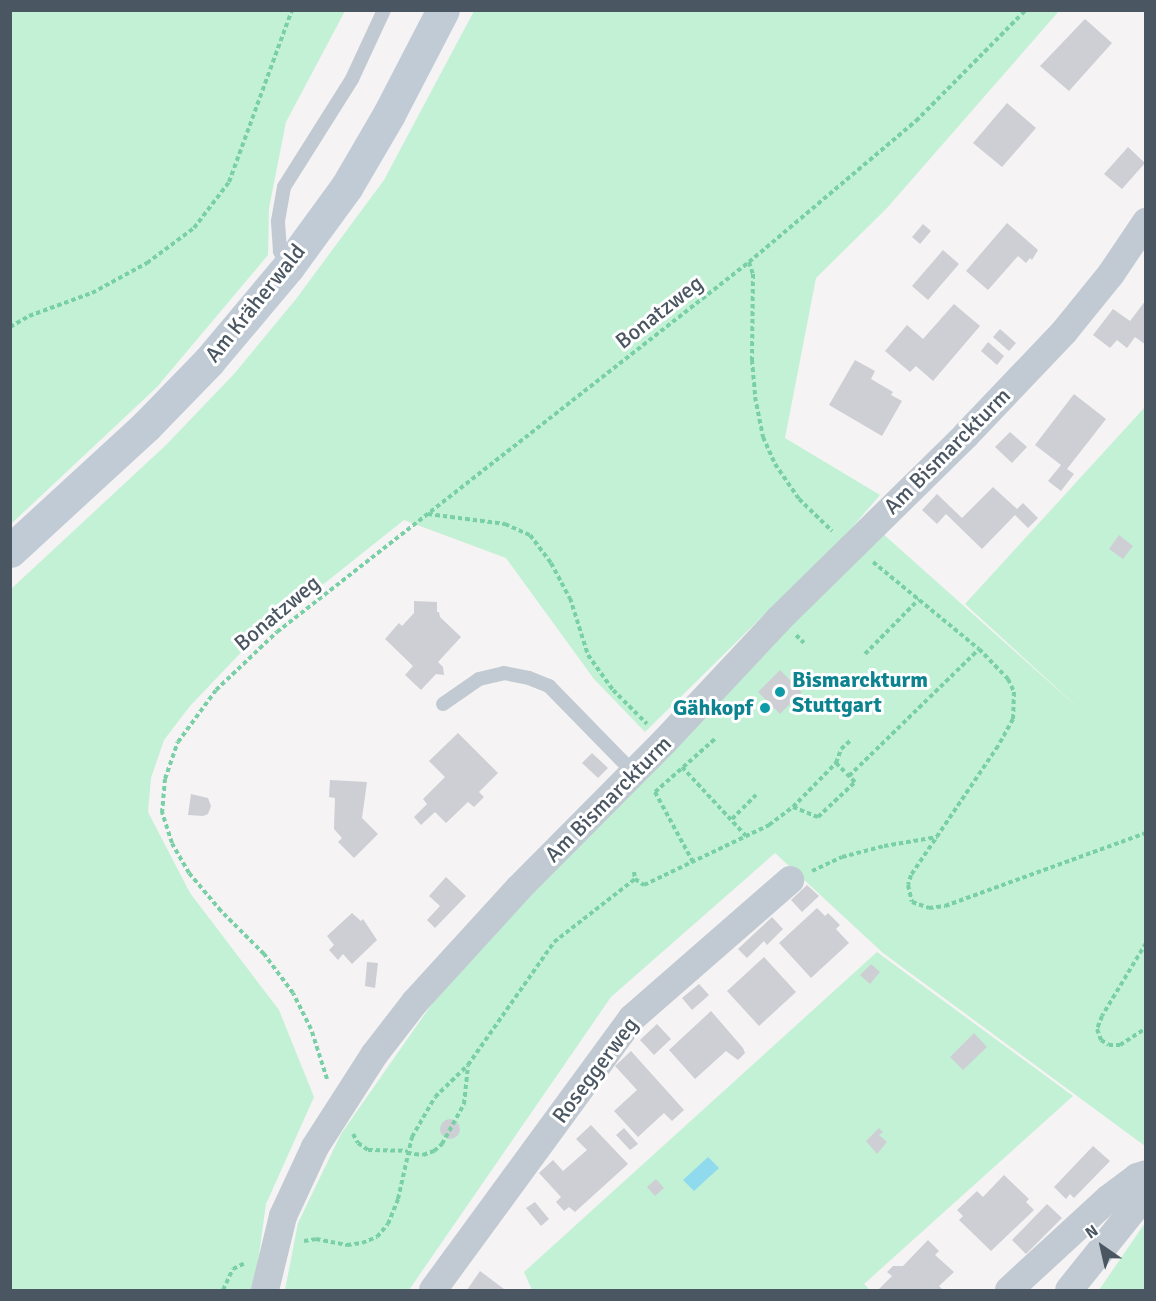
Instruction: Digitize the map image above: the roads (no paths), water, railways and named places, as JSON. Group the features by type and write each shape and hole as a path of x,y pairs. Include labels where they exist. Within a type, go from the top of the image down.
{"main road":[{"name":"Am Kräherwald","path":"10,551 154,418 209,361 288,267 347,186 389,114 443,10"}],"street":[{"name":"Am Bismarckturm","path":"265,1290 283,1216 315,1147 374,1055 415,1002 519,888 664,742 850,547 966,435 1064,332 1111,274 1146,222"},
{"name":"Roseggerweg","path":"433,1290 632,1018 790,880"},
{"path":"1009,1290 1108,1199 1146,1174"},
{"path":"1069,1290 1146,1194"}],"lane":[{"path":"288,267 280,251 278,221 284,187 352,79 384,10"},
{"path":"443,704 479,680 504,673 529,678 549,686 634,772"}],"water":[{"path":"708,1157 719,1168 694,1191 683,1180"}],"place":[{"name":"Bismarckturm Stuttgart","path":"780,692"},
{"name":"Gähkopf","path":"765,708"}]}
